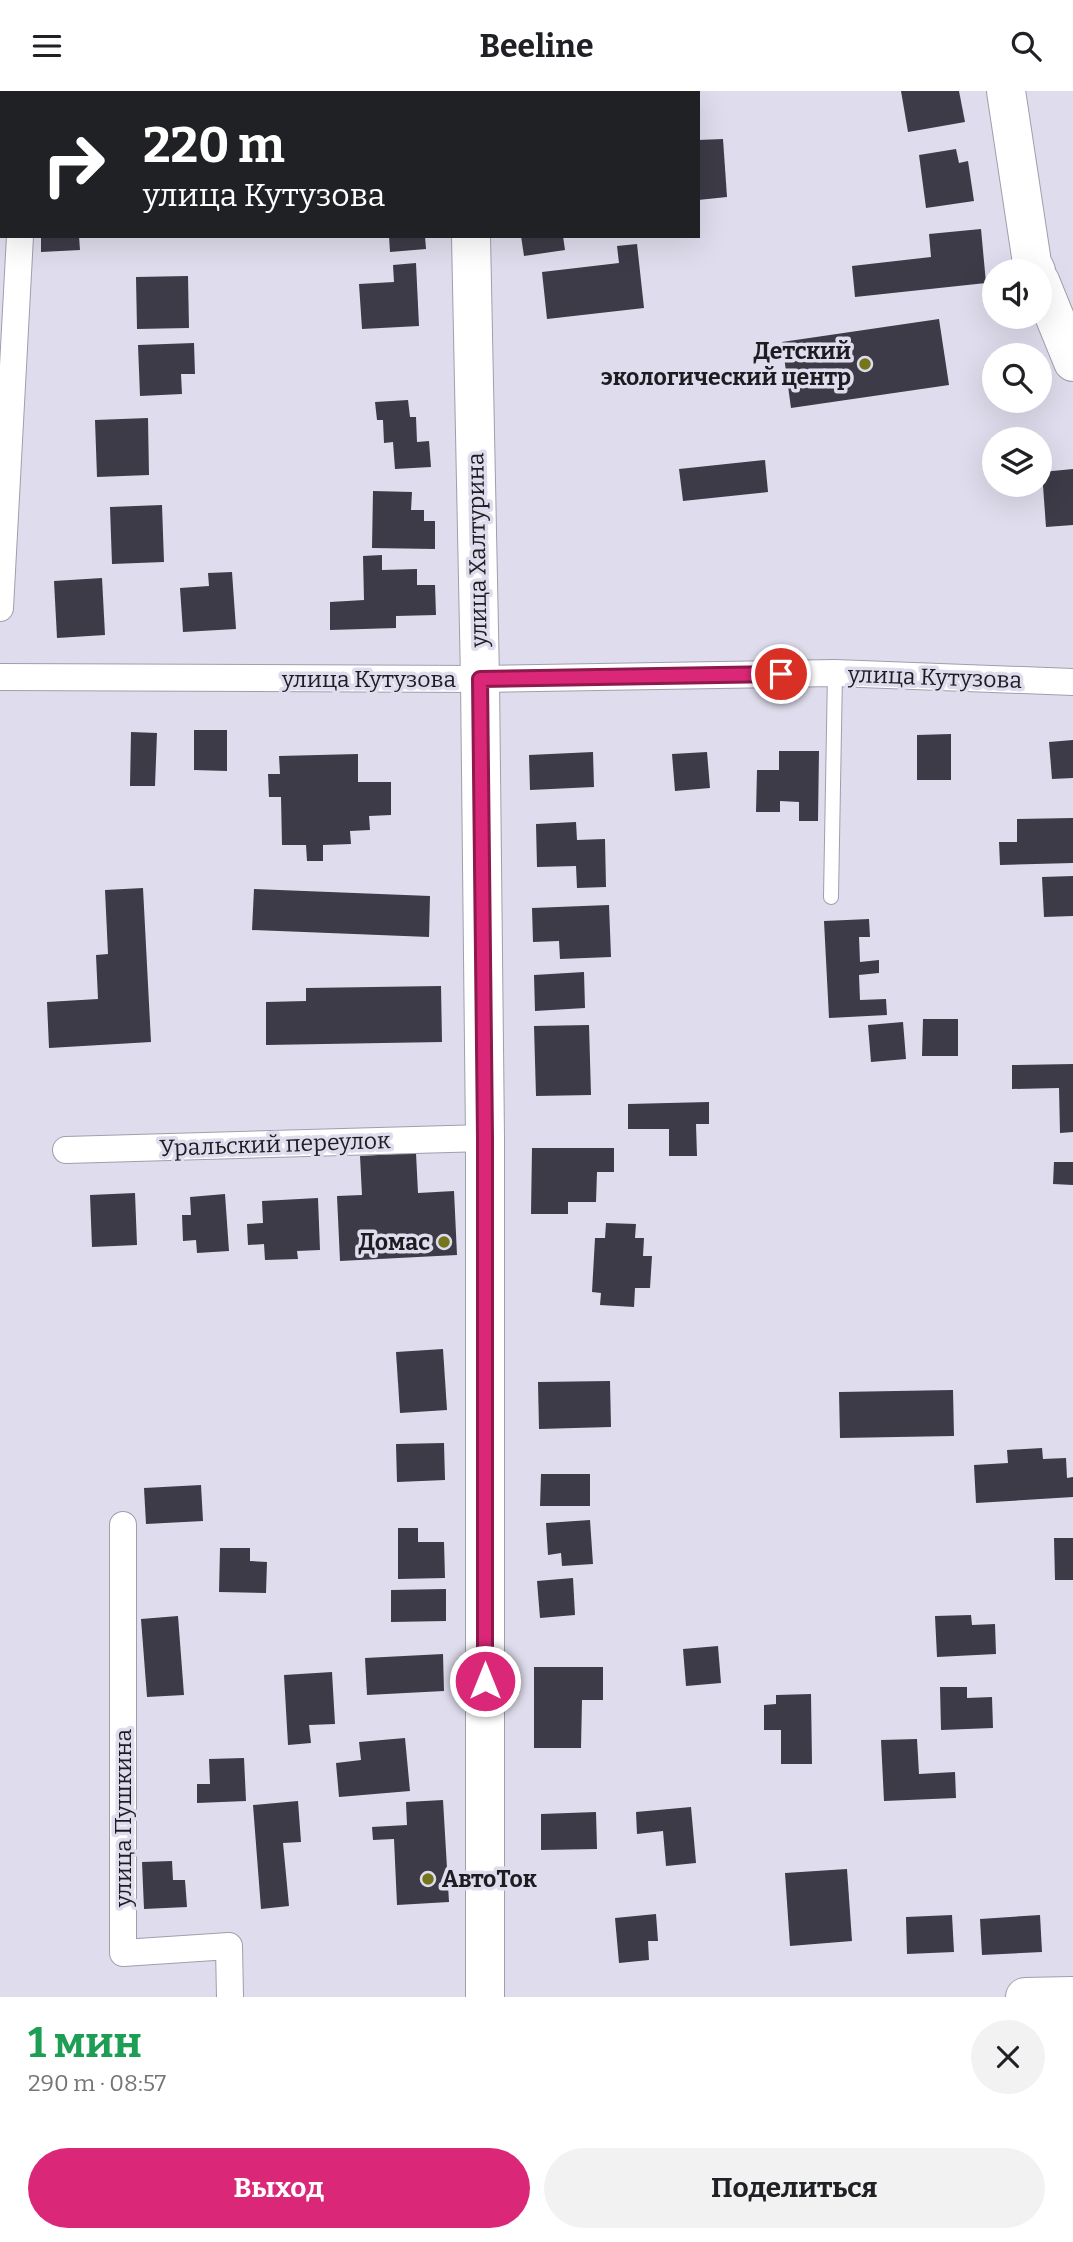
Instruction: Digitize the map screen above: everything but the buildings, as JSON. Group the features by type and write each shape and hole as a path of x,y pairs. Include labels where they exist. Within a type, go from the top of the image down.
{"main road":[{"path":"1006,91 1031,259"},
{"name":"улица Халтурина","path":"471,238 480,679 485,1138 485,1997"},
{"path":"1052,310 1073,362"},
{"path":"1025,1997 1073,1996"}],"street":[{"path":"0,608 20,238"},
{"name":"улица Кутузова","path":"0,677 480,679 835,673 1073,682"},
{"name":"Уральский переулок","path":"66,1150 485,1138"},
{"name":"улица Пушкина","path":"123,1525 123,1953 229,1946 230,1997"}],"lane":[{"path":"831,897 835,673"}],"place":[{"name":"Детский экологический центр","path":"865,364"},
{"name":"Домас","path":"444,1242"},
{"name":"АвтоТок","path":"428,1879"}],"route":[{"path":"485,1681 485,1138 480,679 781,674"}]}
